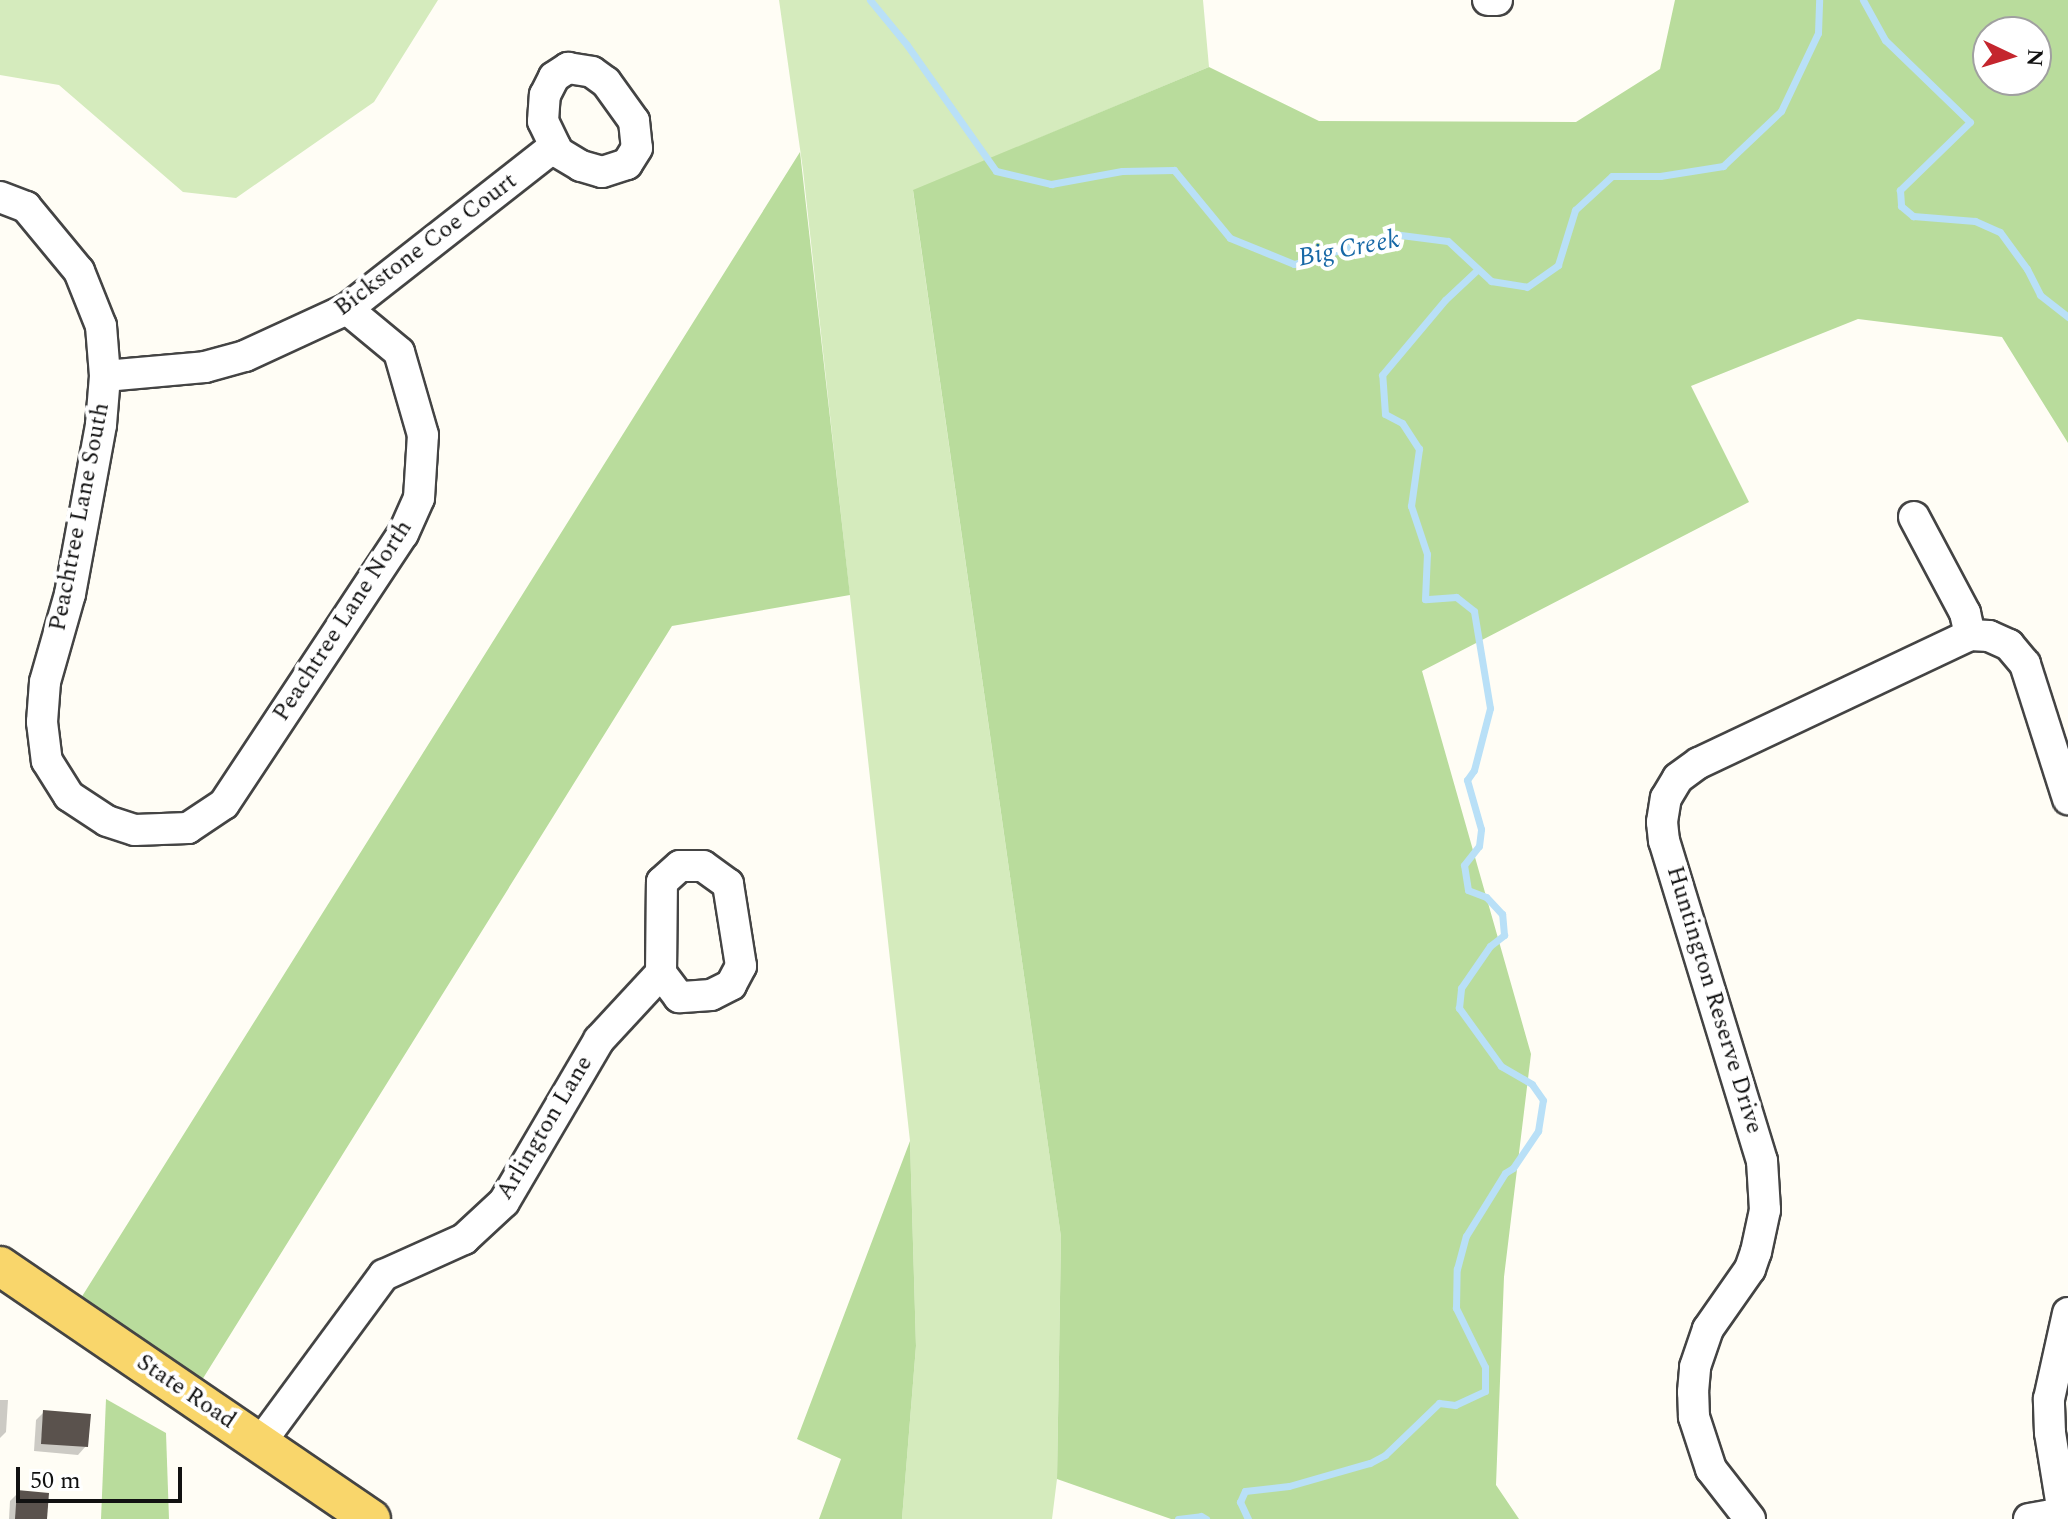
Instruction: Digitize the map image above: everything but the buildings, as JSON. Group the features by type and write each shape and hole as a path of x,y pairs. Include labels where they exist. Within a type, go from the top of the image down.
{"main road":[{"name":"State Road","path":"0,1266 371,1519"}],"street":[{"path":"1488,0 1497,0"},
{"name":"Bickstone Coe Court","path":"105,376 205,367 245,356 347,309 555,146"},
{"name":"Peachtree Lane South","path":"0,197 26,207 79,271 101,326 105,376 101,425 70,594 45,682 42,722 47,761 69,796 107,821 135,830"},
{"name":"Peachtree Lane North","path":"135,830 188,828 224,804 403,534 419,498 423,435 399,352 347,309"},
{"path":"1914,517 1965,613 1970,635 1989,636 2009,645 2025,664 2068,799"},
{"name":"Huntington Reserve Drive","path":"1750,1519 1711,1469 1694,1417 1693,1392 1695,1367 1708,1329 1750,1269 1756,1252 1765,1210 1762,1161 1664,841 1662,822 1666,798 1678,778 1699,763 1970,635"},
{"name":"Arlington Lane","path":"260,1443 384,1275 464,1239 504,1202 599,1040 661,973"},
{"path":"2029,1519 2066,1512 2050,1433 2049,1399 2068,1313"}],"green space":[{"path":"0,0 438,0 374,102 236,198 183,192 59,85 0,75"},
{"path":"779,0 1203,0 1209,67 913,191 1061,1237 1057,1479 1052,1519 902,1519 916,1346 910,1141 803,170"},
{"path":"1675,0 2068,0 2068,443 2002,337 1858,319 1691,386 1749,502 1422,671 1531,1054 1504,1277 1496,1485 1519,1519 1171,1519 1057,1479 1061,1237 913,190 1209,67 1319,121 1576,122 1660,69"},
{"path":"800,152 850,595 672,626 202,1380 81,1298"},
{"path":"910,1141 916,1346 902,1519 819,1519 841,1459 797,1439"},
{"path":"106,1399 166,1433 169,1519 101,1519"}],"waterway":[{"name":"Big Creek","path":"870,0 907,45 996,171 1051,184 1122,171 1174,170 1230,238 1294,264 1393,234 1448,241 1491,281 1527,287 1558,265 1575,210 1612,176 1660,176 1723,166 1781,111 1818,33 1819,0"},
{"path":"1863,0 1885,40 1970,122 1900,190 1901,206 1913,216 1975,221 2000,232 2027,269 2040,295 2068,317"},
{"path":"1248,1519 1240,1502 1245,1491 1289,1486 1370,1463 1385,1455 1439,1403 1455,1405 1485,1391 1485,1367 1456,1308 1457,1269 1466,1236 1505,1173 1513,1168 1538,1131 1543,1100 1532,1084 1501,1066 1459,1008 1461,988 1490,946 1504,935 1502,914 1486,897 1468,890 1464,865 1479,846 1481,829 1467,780 1474,770 1490,708 1474,611 1456,597 1425,599 1427,554 1411,506 1419,449 1402,423 1385,414 1382,375 1445,300 1478,269"},
{"path":"1178,1519 1201,1516 1206,1519"}]}
